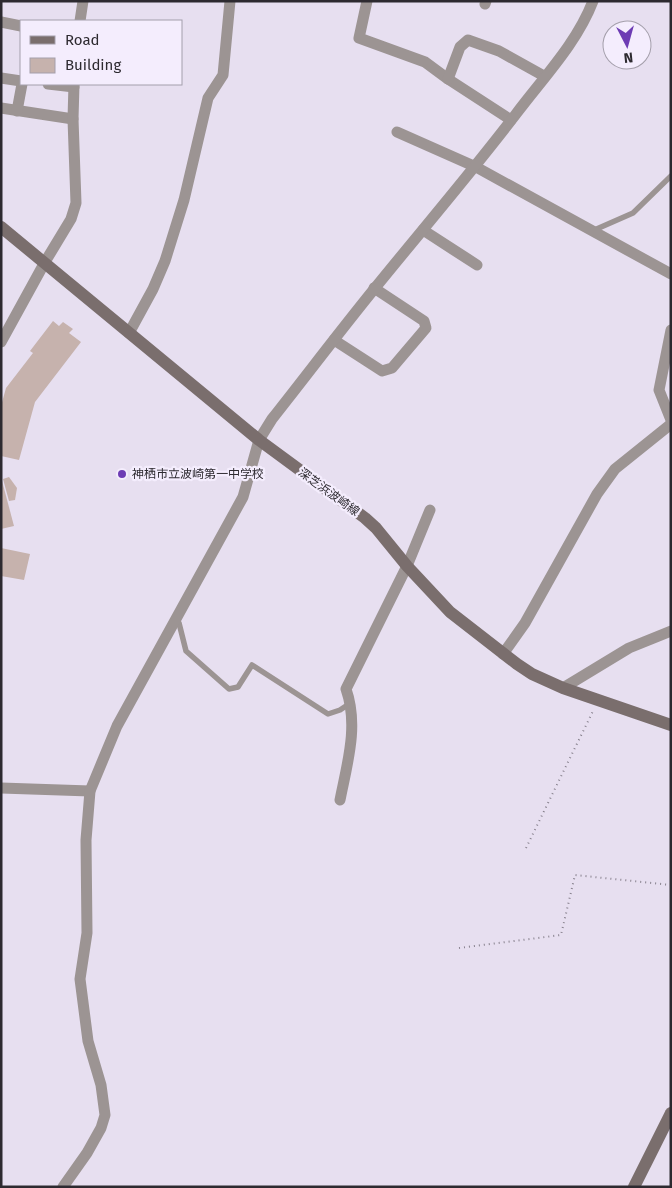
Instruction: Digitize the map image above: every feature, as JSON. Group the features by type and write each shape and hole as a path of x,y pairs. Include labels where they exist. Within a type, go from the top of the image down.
{"main road":[{"name":"深芝浜波崎線","path":"1,227 259,440 365,518 450,612 503,654 532,674 563,688 671,724"},
{"path":"634,1187 671,1113"}],"street":[{"path":"80,20 83,1"},
{"path":"129,333 153,289 165,261 184,200 208,98 223,75 230,1"},
{"path":"367,1 359,38 425,62 511,120"},
{"path":"63,1187 87,1153 101,1128 105,1114 101,1085 88,1041 80,980 87,933 86,840 90,791 117,726 243,497 259,440 272,419 374,288 476,167 544,76 568,48 589,12 593,1"},
{"path":"1,22 20,26"},
{"path":"448,79 460,47 468,40 499,51 544,76"},
{"path":"1,78 20,82"},
{"path":"17,111 21,85"},
{"path":"1,342 71,219 76,203 73,119 74,85"},
{"path":"1,108 73,119"},
{"path":"397,132 476,167 671,274"},
{"path":"423,230 477,265"},
{"path":"334,340 382,371 392,368 426,328 424,321 374,288"},
{"path":"671,330 659,390 671,420"},
{"path":"503,654 525,623 597,494 615,469 671,424"},
{"path":"340,800 353,730 351,703 346,690 407,566 430,510"},
{"path":"563,688 629,648 671,630"},
{"path":"1,788 90,791"}],"lane":[{"path":"592,230 633,213 671,176"},
{"path":"175,620 178,623 186,651 229,689 238,688 252,665 328,714 340,710 351,703"}],"path":[{"path":"526,848 598,700"},
{"path":"459,948 561,934 575,875 671,885"}],"building":[{"path":"53,321 59,326 63,322 73,329 69,333 81,342 35,402 19,460 1,456 1,406 6,388 33,353 30,351"},
{"path":"1,477 14,526 1,529"},
{"path":"9,477 17,488 15,500 9,501 3,479"},
{"path":"1,548 30,554 24,580 1,576"}],"place":[{"name":"神栖市立波崎第一中学校","path":"122,474"}]}
